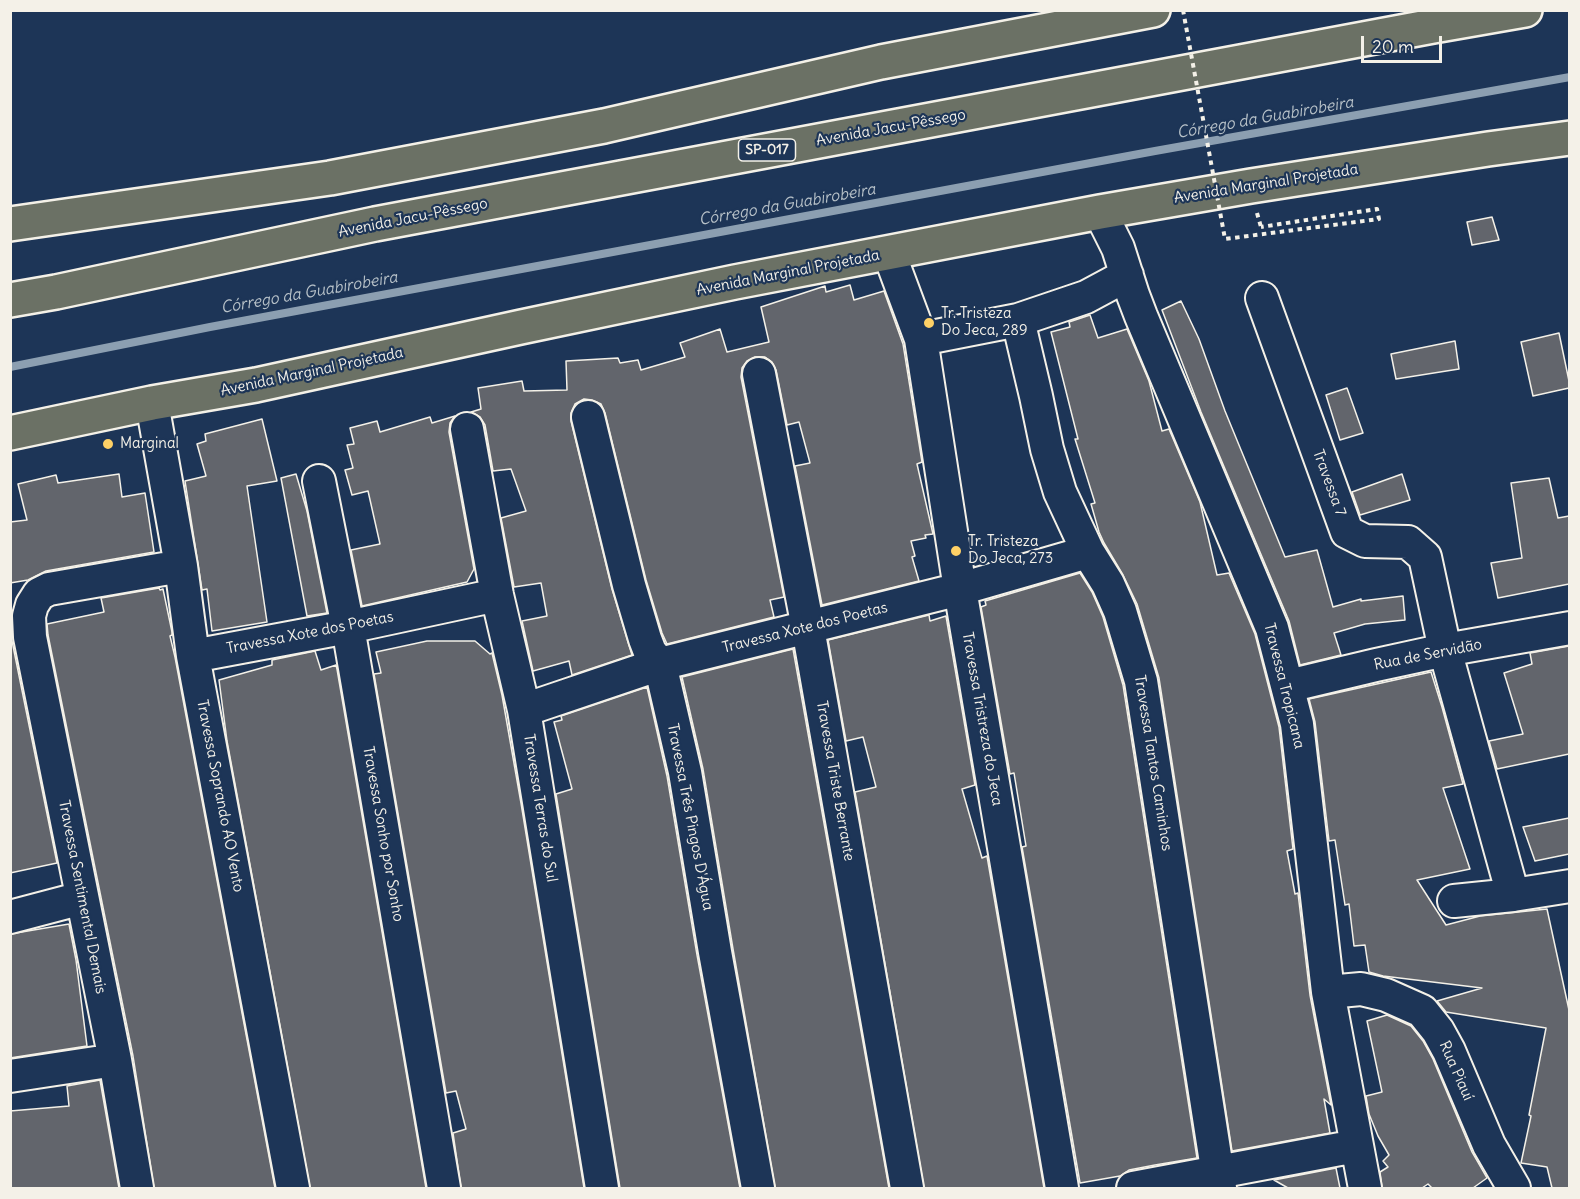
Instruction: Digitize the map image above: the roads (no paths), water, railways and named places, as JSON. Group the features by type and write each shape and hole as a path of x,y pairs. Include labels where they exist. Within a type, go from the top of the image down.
{"main road":[{"path":"10,224 330,178 604,126 881,62 1153,10"},
{"name":"Avenida Jacu-Pêssego","path":"10,300 386,222 1525,10"},
{"name":"Avenida Marginal Projetada","path":"10,433 152,403 255,385 735,282 1100,212 1569,138"}],"street":[{"name":"Travessa Tropicana","path":"1100,212 1118,248 1141,316 1272,628 1288,686 1297,724 1328,992 1365,1188"},
{"name":"Travessa Tristreza do Jeca","path":"889,253 921,339 960,589 1062,1188"},
{"path":"921,339 1018,320 1086,297 1127,275"},
{"name":"Travessa 7","path":"1262,298 1347,532 1365,541 1408,542 1425,557 1445,650 1513,895"},
{"name":"Travessa Tantos Caminhos","path":"1018,320 1050,460 1060,492 1088,552 1108,584 1120,611 1140,681 1219,1181"},
{"name":"Travessa Triste Berrante","path":"759,374 808,627 907,1188"},
{"name":"Travessa Soprando AO Vento","path":"152,403 181,566 194,656 293,1188"},
{"name":"Travessa Três Pingos D'Água","path":"588,417 629,585 650,652 660,664 685,772 715,952 759,1188"},
{"name":"Travessa Terras do Sul","path":"467,429 497,595 524,710 602,1188"},
{"name":"Travessa Sonho por Sonho","path":"319,481 348,627 444,1188"},
{"name":"Travessa Xote dos Poetas","path":"524,710 660,664 960,589 1088,552"},
{"name":"Travessa Sentimental Demais","path":"137,1188 115,1060 30,637 29,616 32,605 39,594 49,589 181,566"},
{"name":"Travessa Xote dos Poetas","path":"194,656 348,627 497,595"},
{"name":"Rua de Servidão","path":"1288,686 1445,650 1569,628"},
{"path":"1454,901 1569,886"},
{"path":"10,917 82,898"},
{"name":"Rua Piauí","path":"1328,992 1361,989 1386,995 1422,1011 1438,1031 1449,1051 1489,1145 1514,1188"},
{"path":"10,1076 115,1060"},
{"path":"1133,1188 1219,1181 1356,1146"}],"waterway":[{"name":"Córrego da Guabirobeira","path":"10,367 210,327 1155,151 1570,77"}],"place":[{"name":"Tr. Tristeza Do Jeca, 289","path":"929,323"},
{"name":"Marginal","path":"108,444"},
{"name":"Tr. Tristeza Do Jeca, 273","path":"956,551"}]}
